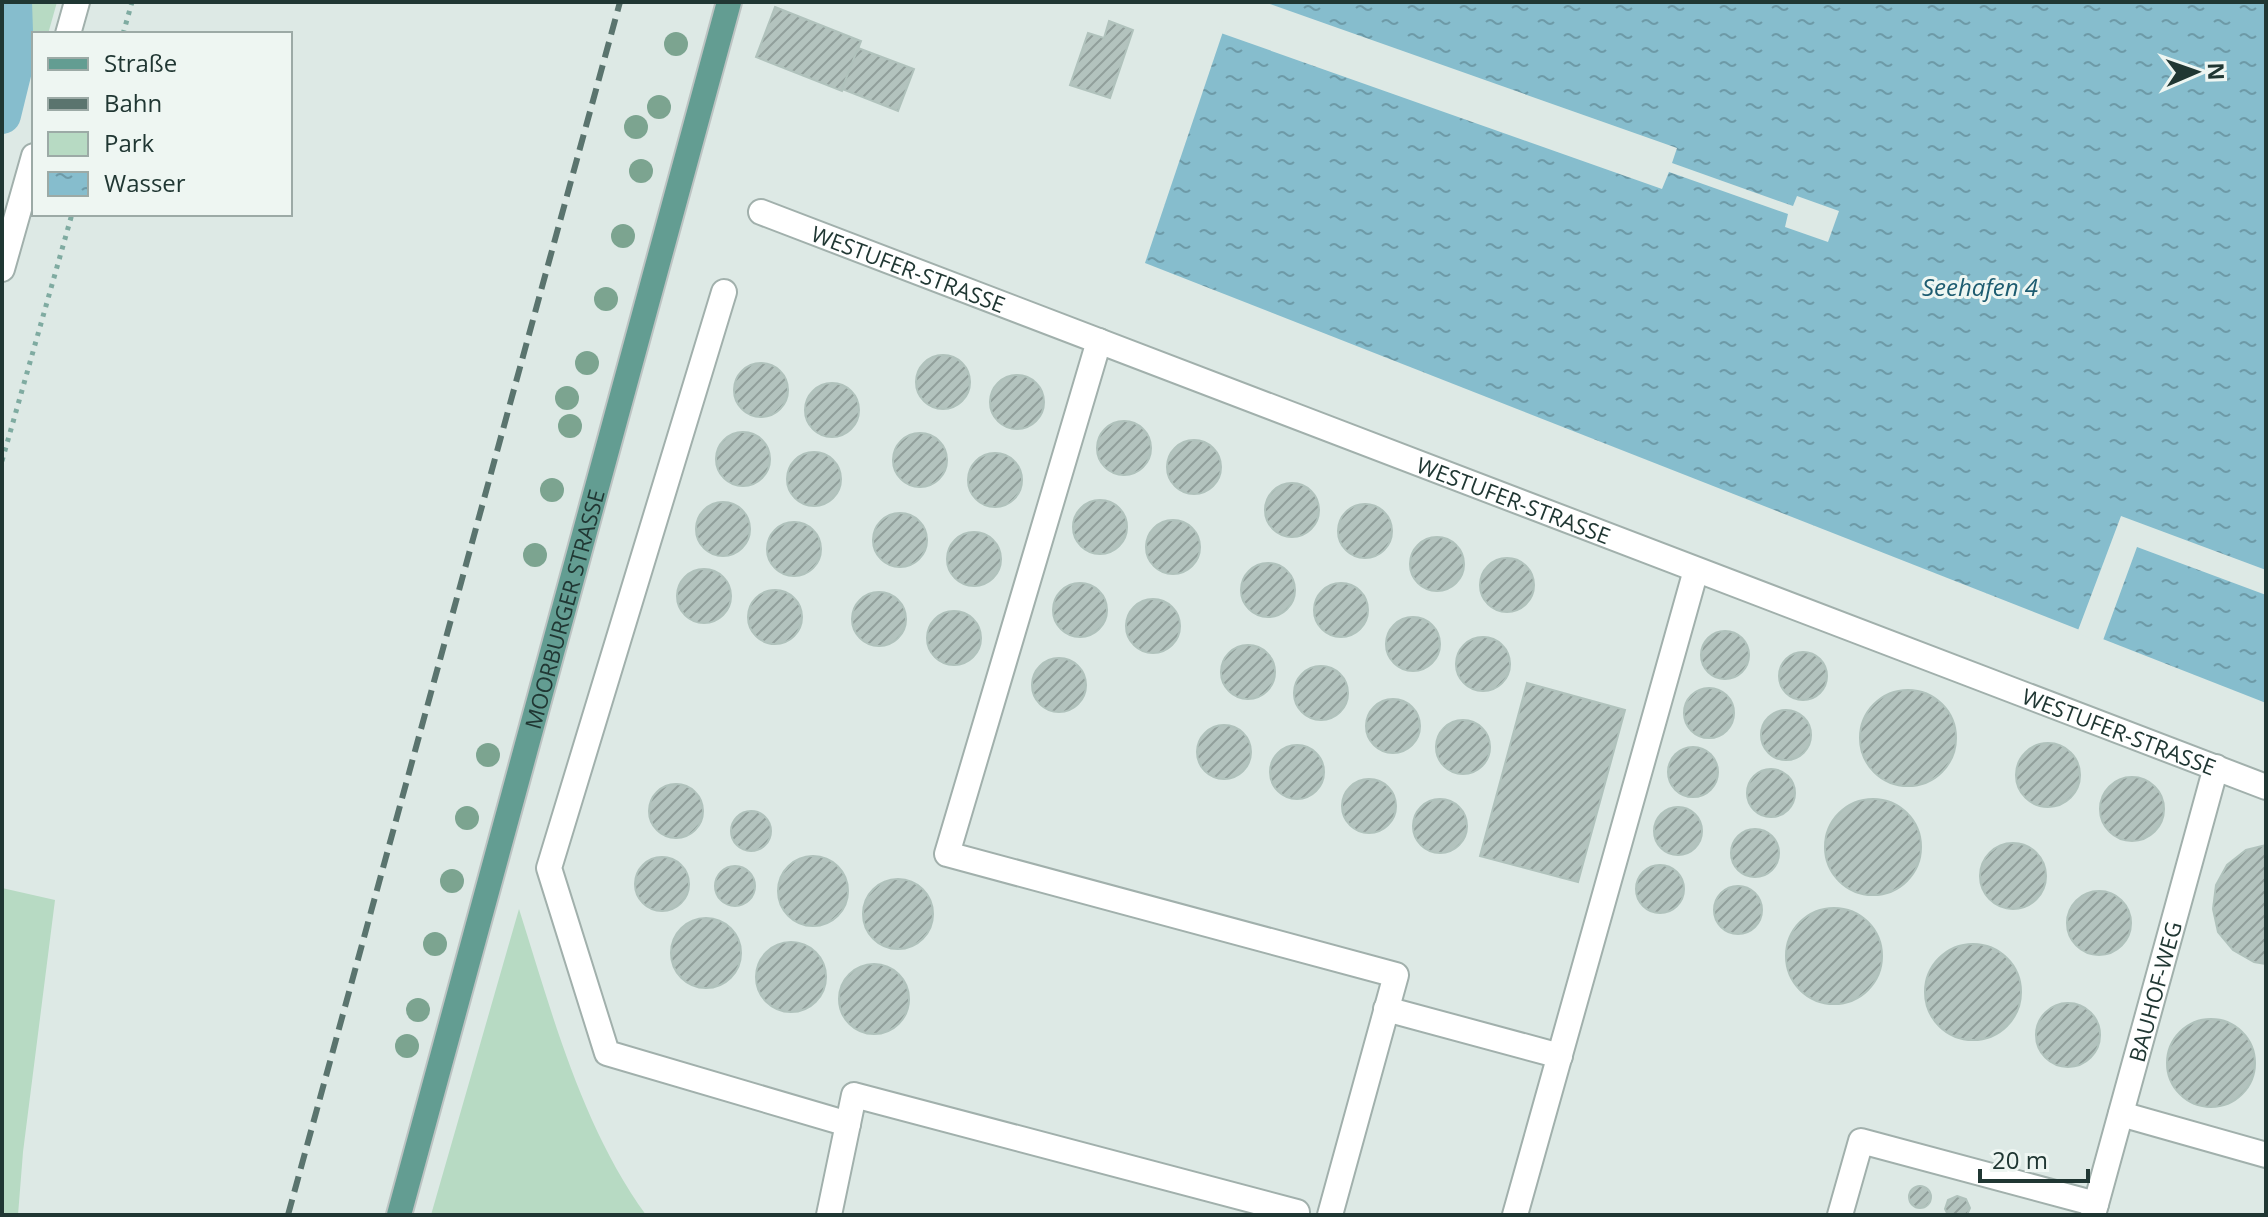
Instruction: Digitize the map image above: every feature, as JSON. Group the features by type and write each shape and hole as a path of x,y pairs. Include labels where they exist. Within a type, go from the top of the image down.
{"main road":[{"name":"MOORBURGER STRASSE","path":"399,1215 729,2"}],"lane":[{"path":"69,32 77,2"},
{"path":"2,269 32,163"},
{"name":"WESTUFER-STRASSE","path":"761,212 2266,787"},
{"path":"724,292 549,868 607,1053 848,1124"},
{"path":"1099,341 947,854 1396,975 1330,1215"},
{"path":"1515,1215 1696,570"},
{"name":"BAUHOF-WEG","path":"2095,1210 2216,767"},
{"path":"1386,1009 1560,1056"},
{"path":"829,1215 854,1095 1301,1214"},
{"path":"2121,1114 2266,1155"},
{"path":"1840,1215 1861,1141 2095,1210"}],"path":[{"path":"124,32 132,2"},
{"path":"2,461 71,216"}],"green space":[{"path":"25,2 57,2 49,32 32,32 30,45"},
{"path":"2,888 55,900 18,1215 2,1215"},
{"path":"519,909 570,1067 586,1106 603,1144 646,1215 431,1215"}],"water":[{"name":"Seehafen 4","path":"1233,2 2266,2 2266,703 1145,263"}],"pier":[{"path":"1229,2 1264,2 1677,148 1672,163 1793,206 1797,196 1839,211 1828,242 1785,227 1788,214 1669,172 1662,189 1218,32"},
{"path":"2121,516 2266,570 2266,595 2137,547 2102,643 2077,633"}],"building":[{"path":"775,7 861,41 842,91 756,57"},
{"path":"1109,21 1133,30 1110,98 1070,85 1088,33 1104,38"},
{"path":"858,48 914,69 898,111 842,89"},
{"path":"943,355 962,363 970,382 962,401 943,409 924,401 916,382 924,363"},
{"path":"761,363 780,371 788,390 780,409 761,417 742,409 734,390 742,371"},
{"path":"1017,375 1036,383 1044,402 1036,421 1017,429 998,421 990,402 998,383"},
{"path":"832,383 851,391 859,410 851,429 832,437 813,429 805,410 813,391"},
{"path":"1124,421 1143,429 1151,448 1143,467 1124,475 1105,467 1097,448 1105,429"},
{"path":"743,432 762,440 770,459 762,478 743,486 724,478 716,459 724,440"},
{"path":"920,433 939,441 947,460 939,479 920,487 901,479 893,460 901,441"},
{"path":"1194,440 1213,448 1221,467 1213,486 1194,494 1175,486 1167,467 1175,448"},
{"path":"814,452 833,460 841,479 833,498 814,506 795,498 787,479 795,460"},
{"path":"995,453 1014,461 1022,480 1014,499 995,507 976,499 968,480 976,461"},
{"path":"1292,483 1311,491 1319,510 1311,529 1292,537 1273,529 1265,510 1273,491"},
{"path":"1100,500 1119,508 1127,527 1119,546 1100,554 1081,546 1073,527 1081,508"},
{"path":"723,502 742,510 750,529 742,548 723,556 704,548 696,529 704,510"},
{"path":"1365,504 1384,512 1392,531 1384,550 1365,558 1346,550 1338,531 1346,512"},
{"path":"900,513 919,521 927,540 919,559 900,567 881,559 873,540 881,521"},
{"path":"1173,520 1192,528 1200,547 1192,566 1173,574 1154,566 1146,547 1154,528"},
{"path":"794,522 813,530 821,549 813,568 794,576 775,568 767,549 775,530"},
{"path":"974,532 993,540 1001,559 993,578 974,586 955,578 947,559 955,540"},
{"path":"1437,537 1456,545 1464,564 1456,583 1437,591 1418,583 1410,564 1418,545"},
{"path":"1507,558 1526,566 1534,585 1526,604 1507,612 1488,604 1480,585 1488,566"},
{"path":"1268,563 1287,571 1295,590 1287,609 1268,617 1249,609 1241,590 1249,571"},
{"path":"704,569 723,577 731,596 723,615 704,623 685,615 677,596 685,577"},
{"path":"1080,583 1099,591 1107,610 1099,629 1080,637 1061,629 1053,610 1061,591"},
{"path":"1341,583 1360,591 1368,610 1360,629 1341,637 1322,629 1314,610 1322,591"},
{"path":"775,590 794,598 802,617 794,636 775,644 756,636 748,617 756,598"},
{"path":"879,592 898,600 906,619 898,638 879,646 860,638 852,619 860,600"},
{"path":"1153,599 1172,607 1180,626 1172,645 1153,653 1134,645 1126,626 1134,607"},
{"path":"954,611 973,619 981,638 973,657 954,665 935,657 927,638 935,619"},
{"path":"1413,617 1432,625 1440,644 1432,663 1413,671 1394,663 1386,644 1394,625"},
{"path":"1725,631 1734,632 1742,638 1748,646 1748,664 1742,672 1734,678 1725,679 1716,678 1708,672 1702,664 1701,655 1702,646 1708,638 1716,632"},
{"path":"1483,637 1502,645 1510,664 1502,683 1483,691 1464,683 1456,664 1464,645"},
{"path":"1248,645 1267,653 1275,672 1267,691 1248,699 1229,691 1221,672 1229,653"},
{"path":"1803,652 1812,653 1820,659 1826,667 1826,685 1820,693 1812,699 1803,700 1794,699 1786,693 1780,685 1779,676 1780,667 1786,659 1794,653"},
{"path":"1059,658 1078,666 1086,685 1078,704 1059,712 1040,704 1032,685 1040,666"},
{"path":"1321,666 1340,674 1348,693 1340,712 1321,720 1302,712 1294,693 1302,674"},
{"path":"1527,683 1625,710 1578,882 1480,856"},
{"path":"1709,688 1726,696 1734,713 1726,730 1709,738 1692,730 1684,713 1692,696"},
{"path":"1908,690 1926,693 1942,704 1953,720 1956,738 1953,756 1942,772 1926,783 1908,786 1890,783 1874,772 1863,756 1860,738 1863,720 1874,704 1890,693"},
{"path":"1393,699 1412,707 1420,726 1412,745 1393,753 1374,745 1366,726 1374,707"},
{"path":"1786,710 1803,718 1811,735 1803,752 1786,760 1769,752 1761,735 1769,718"},
{"path":"1463,720 1482,728 1490,747 1482,766 1463,774 1444,766 1436,747 1444,728"},
{"path":"1224,725 1243,733 1251,752 1243,771 1224,779 1205,771 1197,752 1205,733"},
{"path":"2042,743 2054,743 2071,752 2078,763 2078,787 2071,798 2054,807 2042,807 2030,802 2021,793 2016,781 2016,769 2021,757 2030,748"},
{"path":"1297,745 1316,753 1324,772 1316,791 1297,799 1278,791 1270,772 1278,753"},
{"path":"1693,747 1710,755 1718,772 1710,789 1693,797 1676,789 1668,772 1676,755"},
{"path":"1771,769 1780,770 1788,776 1794,784 1794,802 1788,810 1780,816 1771,817 1762,816 1754,810 1748,802 1747,793 1748,784 1754,776 1762,770"},
{"path":"2126,777 2138,777 2155,786 2162,797 2162,821 2155,832 2138,841 2126,841 2114,836 2105,827 2100,815 2100,803 2105,791 2114,782"},
{"path":"1369,779 1388,787 1396,806 1388,825 1369,833 1350,825 1342,806 1350,787"},
{"path":"676,784 695,792 703,811 695,830 676,838 657,830 649,811 657,792"},
{"path":"1440,799 1459,807 1467,826 1459,845 1440,853 1421,845 1413,826 1421,807"},
{"path":"1873,799 1891,802 1907,813 1918,829 1921,847 1918,865 1907,881 1891,892 1873,895 1855,892 1839,881 1828,865 1825,847 1828,829 1839,813 1855,802"},
{"path":"1678,807 1687,808 1695,814 1701,822 1701,840 1695,848 1687,854 1678,855 1669,854 1661,848 1655,840 1654,831 1655,822 1661,814 1669,808"},
{"path":"751,811 765,817 771,831 765,845 751,851 737,845 731,831 737,817"},
{"path":"1755,829 1764,830 1772,836 1778,844 1778,862 1772,870 1764,876 1755,877 1746,876 1738,870 1732,862 1731,853 1732,844 1738,836 1746,830"},
{"path":"2013,843 2036,853 2046,876 2036,899 2013,909 1990,899 1980,876 1990,853"},
{"path":"2266,845 2266,964 2254,962 2233,950 2218,932 2213,909 2216,885 2227,865 2246,850"},
{"path":"813,856 838,866 848,891 838,916 813,926 788,916 778,891 788,866"},
{"path":"662,857 681,865 689,884 681,903 662,911 643,903 635,884 643,865"},
{"path":"1660,865 1669,866 1677,872 1683,880 1683,898 1677,906 1669,912 1660,913 1651,912 1643,906 1637,898 1636,889 1637,880 1643,872 1651,866"},
{"path":"735,866 749,872 755,886 749,900 735,906 721,900 715,886 721,872"},
{"path":"898,879 923,889 933,914 923,939 898,949 873,939 863,914 873,889"},
{"path":"1738,886 1747,887 1755,893 1761,901 1761,919 1755,927 1747,933 1738,934 1729,933 1721,927 1715,919 1714,910 1715,901 1721,893 1729,887"},
{"path":"2093,891 2105,891 2122,900 2129,911 2129,935 2122,946 2105,955 2093,955 2081,950 2072,941 2067,929 2067,917 2072,905 2081,896"},
{"path":"1834,908 1852,911 1868,922 1879,938 1882,956 1879,974 1868,990 1852,1001 1834,1004 1816,1001 1800,990 1789,974 1786,956 1789,938 1800,922 1816,911"},
{"path":"706,918 731,928 741,953 731,978 706,988 681,978 671,953 681,928"},
{"path":"791,942 816,952 826,977 816,1002 791,1012 766,1002 756,977 766,952"},
{"path":"1973,944 1991,947 2007,958 2018,974 2021,992 2018,1010 2007,1026 1991,1037 1973,1040 1955,1037 1939,1026 1928,1010 1925,992 1928,974 1939,958 1955,947"},
{"path":"874,964 899,974 909,999 899,1024 874,1034 849,1024 839,999 849,974"},
{"path":"2062,1003 2074,1003 2091,1012 2098,1023 2098,1047 2091,1058 2074,1067 2062,1067 2050,1062 2041,1053 2036,1041 2036,1029 2041,1017 2050,1008"},
{"path":"2211,1019 2228,1022 2242,1032 2252,1046 2255,1063 2252,1080 2242,1094 2228,1104 2211,1107 2194,1104 2180,1094 2170,1080 2167,1063 2170,1046 2180,1032 2194,1022"},
{"path":"1916,1186 1924,1186 1931,1197 1924,1208 1916,1208 1909,1201 1909,1193"},
{"path":"1957,1196 1966,1199 1970,1208 1967,1215 1948,1215 1945,1209 1948,1200"}],"waterway":[{"path":"2,115 15,62 13,2"}],"railway":[{"path":"288,1215 620,2"}]}
